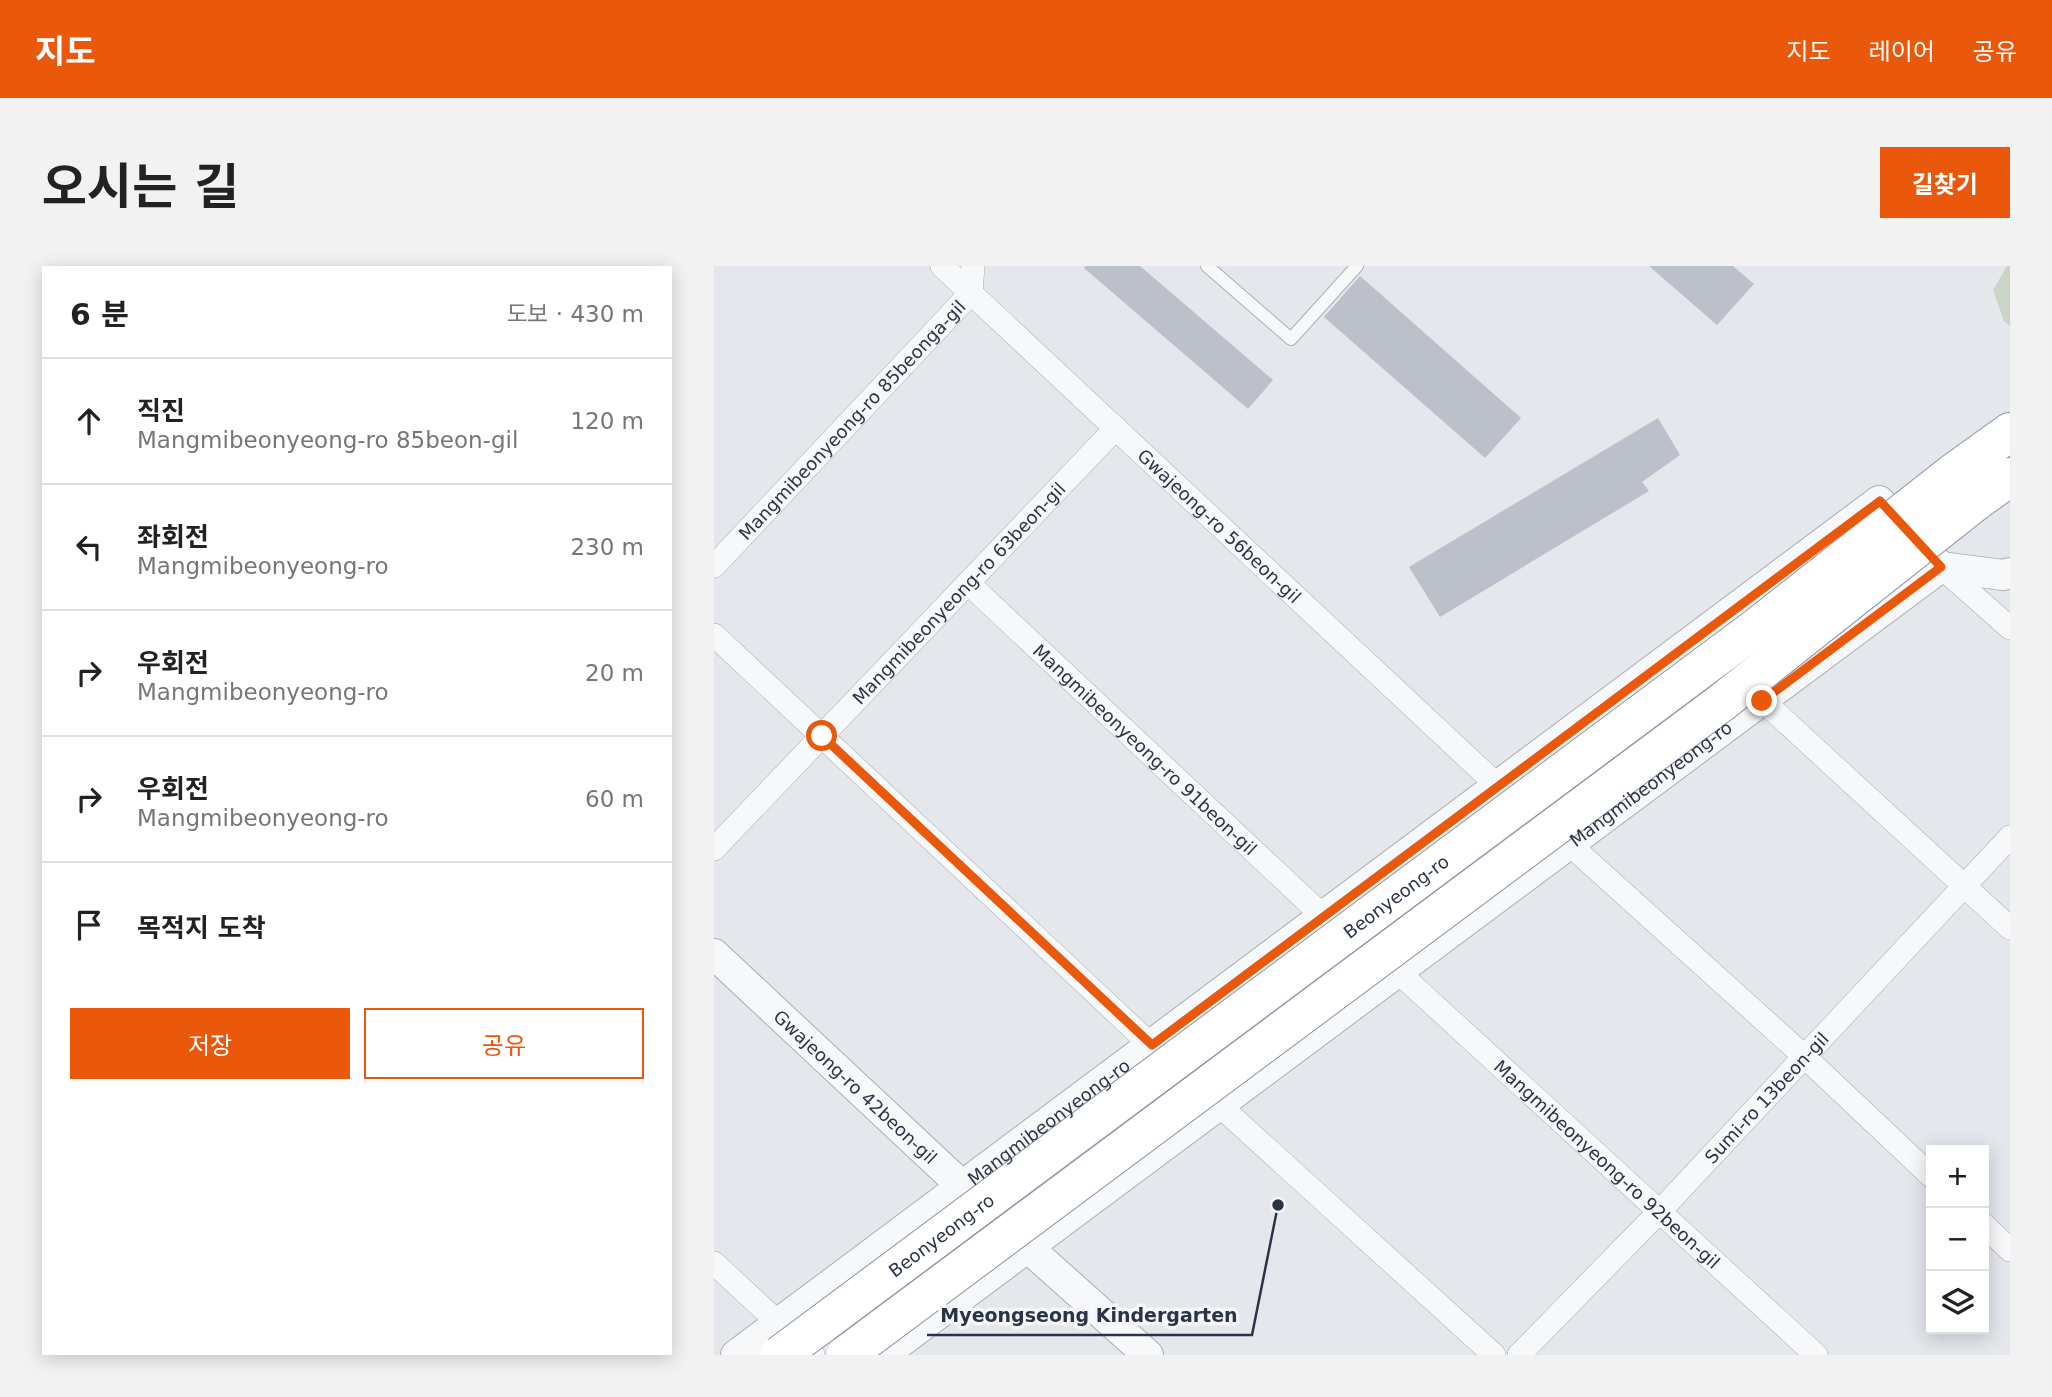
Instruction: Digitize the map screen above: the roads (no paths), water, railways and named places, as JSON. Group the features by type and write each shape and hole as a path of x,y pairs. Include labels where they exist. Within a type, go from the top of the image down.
{"highway":[{"name":"Beonyeong-ro","path":"846,1355 1721,703 1964,488 2010,432"},
{"name":"Beonyeong-ro","path":"779,1339 1757,626 1964,488 2010,477"}],"street":[{"name":"Gwajeong-ro 56beon-gil","path":"942,266 1498,786"},
{"name":"Mangmibeonyeong-ro 85beonga-gil","path":"714,566 971,293 973,266"},
{"name":"Mangmibeonyeong-ro 63beon-gil","path":"714,849 1116,428"},
{"name":"Mangmibeonyeong-ro","path":"736,1355 779,1339 962,1186 1880,501 1941,567 883,1355"},
{"path":"1941,567 2003,575 2010,573"},
{"path":"1941,567 2010,628"},
{"name":"Mangmibeonyeong-ro 91beon-gil","path":"968,583 1323,916"},
{"path":"714,635 1152,1045"},
{"path":"1762,701 2010,928"},
{"name":"Sumi-ro 13beon-gil","path":"1519,1355 1660,1211 2010,837"},
{"path":"1569,844 1805,1057 1926,1171"},
{"name":"Gwajeong-ro 42beon-gil","path":"714,954 1028,1248 1147,1355"},
{"name":"Mangmibeonyeong-ro 92beon-gil","path":"1398,972 1816,1355"},
{"path":"1219,1105 1494,1355"},
{"path":"1989,1230 2010,1250"},
{"path":"714,1263 779,1339 813,1355"}],"lane":[{"path":"1208,266 1291,339 1357,266"}],"place":[{"name":"Myeongseong Kindergarten","path":"1278,1205"}]}
